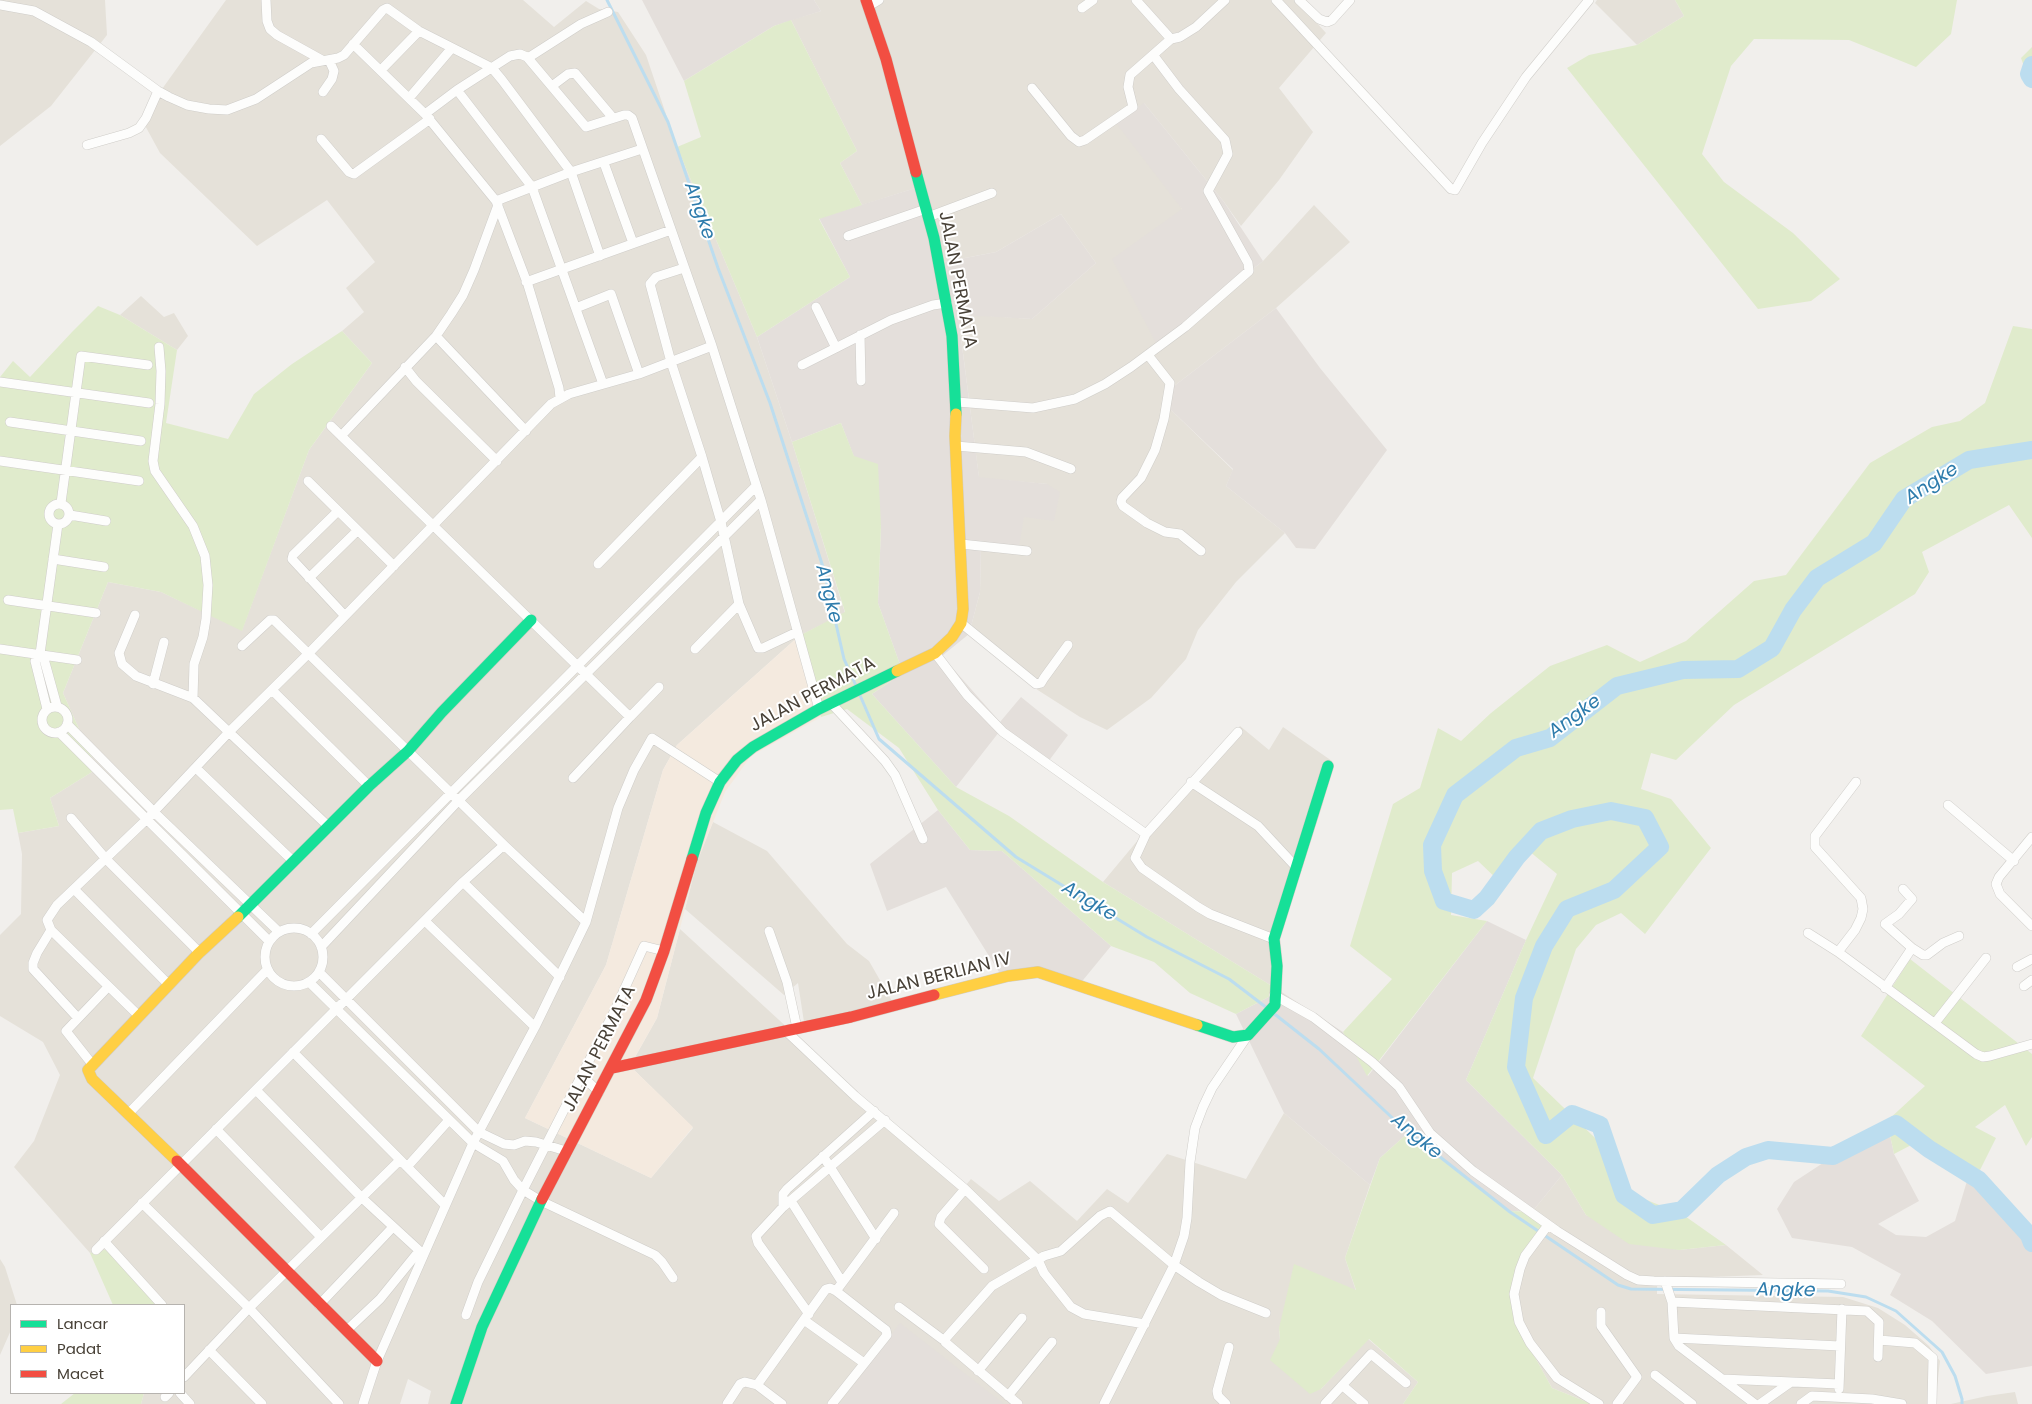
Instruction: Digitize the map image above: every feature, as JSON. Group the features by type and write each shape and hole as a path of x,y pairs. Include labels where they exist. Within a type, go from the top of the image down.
{"street":[{"path":"266,0 267,21 270,29 277,35 326,60 334,70 332,80 324,92"},
{"path":"1082,8 1093,0"},
{"path":"1136,0 1171,39"},
{"path":"1032,88 1071,136 1078,142 1085,140 1133,107 1128,87 1130,75 1154,56 1171,39 1180,37 1196,27 1225,0"},
{"path":"1276,0 1444,182 1451,189 1455,190 1482,143 1526,78 1590,0"},
{"path":"1299,0 1320,19 1327,22 1332,20 1350,0"},
{"name":"JALAN PERMATA","path":"456,1404 482,1327 541,1201 642,1009 664,951 706,814 720,782 737,760 753,747 836,700 935,653 952,637 961,623 963,609 956,446 957,402 952,336 947,303 927,213 871,2"},
{"path":"0,4 34,11 59,24 91,42 158,91 187,105 227,110 256,99 304,67 344,55 385,9 451,49 492,68 571,172 600,256"},
{"path":"527,57 581,24 608,12"},
{"path":"380,70 419,31"},
{"path":"353,44 428,116 497,203 526,282 560,388 560,398"},
{"path":"410,97 451,49"},
{"path":"321,139 349,172 354,174 428,116 457,90 516,54 527,57 586,127 592,127 624,115 630,116 712,346 761,500 819,709"},
{"path":"957,402 1033,408 1075,399 1105,384 1148,355 1186,327 1247,274 1250,267 1208,191 1228,154 1225,140 1179,89 1154,56"},
{"path":"552,86 568,74 575,73 613,118"},
{"path":"457,90 532,187 603,384"},
{"path":"87,145 129,133 139,128 146,118 158,91"},
{"path":"341,436 436,336 463,295 497,203 571,172 642,150"},
{"path":"604,163 634,243"},
{"path":"848,236 992,193"},
{"path":"526,282 671,230"},
{"path":"684,268 656,277 650,284 671,362 702,456 721,522 740,604 758,648 764,648 797,632"},
{"path":"576,308 611,294 639,374"},
{"path":"802,365 891,320 933,305 947,303"},
{"path":"816,307 836,348"},
{"path":"860,335 861,381"},
{"path":"436,336 526,431"},
{"path":"139,1016 51,930 47,920 51,912 147,820 230,731 308,654 551,404 560,398 639,374 712,346"},
{"path":"159,347 161,371 160,396 153,461 154,471 192,526 205,556 208,585 203,636 194,664 194,698"},
{"path":"1148,355 1170,383 1164,420 1155,450 1141,478 1122,498 1122,506 1147,523 1165,532 1180,534 1200,550"},
{"path":"61,503 81,356 148,365"},
{"path":"405,367 416,381 497,461"},
{"path":"0,382 149,404"},
{"path":"10,422 140,441"},
{"path":"331,426 630,717"},
{"path":"956,446 1026,452 1071,469"},
{"path":"598,564 702,456"},
{"path":"0,461 139,481"},
{"path":"308,481 394,566"},
{"path":"311,934 756,486"},
{"path":"321,947 458,800 761,500"},
{"path":"61,503 67,506 70,515 64,523 58,524 50,519 49,512 52,506 61,503"},
{"path":"338,511 292,557 344,616"},
{"path":"70,515 106,521"},
{"path":"47,709 35,661 40,654 58,524"},
{"path":"309,578 358,531"},
{"path":"961,544 1027,551"},
{"path":"53,559 104,567"},
{"path":"8,600 96,613"},
{"path":"695,649 740,604"},
{"path":"136,615 119,653 120,659 128,670 154,684 194,698 328,826"},
{"path":"242,646 272,619 451,791 504,845 586,922"},
{"path":"377,1361 89,1076 88,1070 200,952 408,750 531,620"},
{"path":"961,623 1036,684 1041,683 1068,645"},
{"path":"154,684 164,642"},
{"path":"0,649 76,660"},
{"path":"935,653 967,695 1004,732 1146,834"},
{"path":"40,654 44,659 57,706 66,713 67,724 246,909 269,941"},
{"path":"573,778 659,687"},
{"path":"272,690 369,786"},
{"path":"836,700 895,775 923,839"},
{"path":"57,706 47,709 42,715 42,723 47,730 59,732 147,820 246,909 279,932"},
{"path":"59,732 67,724"},
{"path":"1238,732 1146,834 1135,854 1136,862 1210,914 1274,939"},
{"path":"363,1404 377,1361 421,1253 479,1132 535,1027 586,922 618,808 634,770 652,738 720,782"},
{"path":"1104,1404 1174,1266 1184,1236 1187,1218 1190,1162 1195,1128 1202,1107 1212,1088 1274,1000 1277,966 1274,939 1328,766"},
{"path":"196,768 294,862"},
{"path":"1192,782 1258,826 1297,868"},
{"path":"1838,952 1855,930 1861,918 1863,908 1861,898 1815,847 1815,836 1856,782"},
{"path":"1948,805 2014,861"},
{"path":"71,818 106,859 200,952"},
{"path":"2032,837 1999,877 1996,888 2032,926"},
{"path":"96,1250 463,882 504,845"},
{"path":"463,882 560,977"},
{"path":"74,889 168,984"},
{"path":"1902,889 1912,899 1899,914 1886,924 1912,948 1922,955 1927,955 1943,943 1959,936"},
{"path":"425,921 535,1027"},
{"path":"291,928 298,929 311,934 321,947 323,960 319,972 309,982 302,985 289,986 276,981 268,970 264,956 269,941 279,932 291,928"},
{"path":"51,930 37,953 33,969 77,1017"},
{"path":"769,931 787,982 797,1028"},
{"path":"1808,933 1838,952 1976,1054 1983,1057 2032,1044"},
{"path":"466,1314 478,1282 618,1005 644,946 664,951"},
{"path":"1885,988 1912,948"},
{"path":"1935,1023 1986,958"},
{"path":"2017,967 2032,958"},
{"path":"128,1114 268,970"},
{"path":"319,972 479,1132 510,1145 525,1141 546,1145 566,1152"},
{"name":"JALAN BERLIAN IV","path":"612,1068 852,1017 1008,976 1038,972 1233,1038 1248,1035"},
{"path":"309,982 474,1143 504,1160 514,1180 523,1190 541,1201 655,1255 673,1278"},
{"path":"92,1064 66,1031 77,1017 108,987"},
{"path":"1274,1000 1313,1017 1372,1062 1399,1087 1440,1145 1495,1188 1548,1225 1627,1275 1638,1280 1665,1283 1841,1284"},
{"path":"785,1030 824,1068 965,1188 1038,1260 1044,1273 1071,1307 1084,1314 1145,1324"},
{"path":"293,1052 445,1205"},
{"path":"582,1076 599,1092"},
{"path":"256,1090 361,1198 421,1253"},
{"path":"783,1208 783,1194 787,1189 874,1111"},
{"path":"407,1167 449,1120"},
{"path":"864,1363 806,1317 756,1239 758,1232 783,1208 885,1120"},
{"path":"216,1129 321,1237"},
{"path":"823,1156 876,1239"},
{"path":"185,1376 249,1308 400,1160"},
{"path":"965,1188 941,1217 939,1224 984,1268"},
{"path":"791,1201 842,1282"},
{"path":"142,1203 249,1308 339,1404"},
{"path":"899,1307 942,1338 946,1338 992,1286 1044,1256 1061,1251 1100,1216 1110,1211 1174,1266 1220,1295 1266,1313"},
{"path":"836,1291 894,1213"},
{"path":"1548,1225 1523,1262 1516,1282 1514,1294 1519,1322 1530,1343 1557,1378 1599,1404"},
{"path":"319,1305 393,1227"},
{"path":"104,1241 161,1304"},
{"path":"346,1331 380,1299 421,1253"},
{"path":"1665,1283 1671,1298 1674,1338 1678,1346 1755,1404"},
{"path":"757,1385 826,1289 830,1288 886,1330 887,1335 832,1404"},
{"path":"993,1294 947,1344 1018,1404"},
{"path":"1671,1298 1867,1311 1879,1322 1878,1357"},
{"path":"1722,1379 1791,1382 1839,1388 1842,1309"},
{"path":"1601,1312 1601,1326 1637,1374 1636,1382 1617,1404"},
{"path":"978,1371 1022,1318"},
{"path":"1674,1338 1840,1346"},
{"path":"1878,1340 1915,1343 1933,1358 1932,1404"},
{"path":"1008,1396 1052,1342"},
{"path":"1226,1404 1218,1396 1217,1392 1229,1347"},
{"path":"208,1350 262,1404"},
{"path":"1325,1404 1371,1354 1406,1383"},
{"path":"1656,1375 1692,1404"},
{"path":"727,1404 740,1384 745,1382 757,1385 782,1404"},
{"path":"1760,1404 1791,1382"},
{"path":"1343,1386 1364,1404"},
{"path":"181,1394 190,1404"},
{"path":"1801,1404 1812,1396 1872,1399 1902,1404"}],"shaded area":[{"path":"0,0 105,0 107,35 51,106 0,146"},
{"path":"226,0 523,0 554,27 586,1 599,9 618,12 646,55 677,147 757,337 845,613 799,636 677,745 663,770 606,965 525,1118 651,1178 693,1128 630,1066 657,1018 680,929 816,1054 859,1097 911,1136 965,1186 971,1179 999,1201 1030,1181 1077,1221 1107,1189 1128,1203 1167,1154 1246,1179 1284,1113 1370,1185 1345,1258 1356,1291 1279,1328 1280,1339 1321,1389 1368,1339 1418,1382 1403,1404 428,1404 431,1391 408,1379 400,1404 141,1404 144,1394 185,1394 185,1304 163,1304 113,1248 90,1253 14,1167 34,1141 60,1075 43,1042 0,1016 0,935 21,914 22,854 18,833 59,826 50,798 97,769 63,693 108,582 161,592 242,630 309,450 372,363 342,331 364,312 346,288 375,262 327,200 257,246 160,153 142,120"},
{"path":"642,0 814,0 821,11 774,26 684,81"},
{"path":"814,0 1296,0 1326,33 1279,88 1313,132 1279,180 1241,226 1224,202 1144,103 1182,209 1157,345 1263,261 1314,205 1350,242 1276,308 1174,386 1170,409 1233,470 1226,486 1285,533 1236,582 1198,630 1186,659 1151,698 1107,730 1080,717 1033,687 969,634 980,592 981,543 1024,516 1047,484 979,478 958,314 1032,319 1096,263 1061,214 996,252 939,263 922,186 862,205 840,163 857,151 791,20 821,11"},
{"path":"1597,0 1675,0 1684,16 1637,45 1595,3"},
{"path":"1144,103 1224,202 1263,261 1157,345 1112,259 1182,209 1116,123"},
{"path":"922,186 939,263 996,252 1061,214 1096,263 1032,319 958,315 979,477 1047,484 1060,492 1054,521 1024,517 1019,547 981,543 980,592 969,634 942,656 1000,722 1021,697 1068,735 1048,762 1003,727 956,787 872,694 903,673 878,603 881,527 841,423 792,442 757,337 850,277 819,218"},
{"path":"141,296 164,317 174,313 188,336 177,350 120,315"},
{"path":"1276,308 1320,368 1387,450 1315,549 1296,548 1285,533 1226,486 1233,469 1170,409 1174,386"},
{"path":"799,636 821,717 751,756 725,792 697,862 657,1018 630,1066 693,1127 651,1178 525,1118 606,965 663,770 677,745"},
{"path":"1240,726 1269,750 1283,727 1332,761 1323,803 1280,937 1280,991 1103,882 1178,792"},
{"path":"938,810 970,850 1002,851 1111,946 1079,985 1035,975 1004,980 946,887 887,911 870,864"},
{"path":"713,822 767,851 847,944 869,961 896,1008 804,1022 798,983 784,995 685,909 697,862"},
{"path":"1487,921 1526,940 1466,1080 1562,1175 1532,1212 1510,1211 1409,1132 1380,1158 1370,1185 1284,1113 1236,1014 1280,991 1343,1032 1368,1076"},
{"path":"1887,1121 1894,1154 1919,1201 1878,1224 1896,1235 1926,1237 1955,1221 1967,1181 2024,1226 2032,1239 2032,1366 1986,1374 1932,1321 1890,1295 1901,1274 1852,1247 1792,1238 1777,1209 1794,1182"},
{"path":"1562,1175 1586,1215 1679,1250 1726,1245 1763,1275 1657,1279 1657,1294 1843,1297 1878,1308 1905,1325 1929,1346 1940,1361 1935,1404 1592,1404 1552,1388 1516,1323 1511,1291 1532,1212"},
{"path":"0,1259 5,1267 17,1304 10,1304 10,1332 0,1355"},
{"path":"900,1323 1004,1404 840,1404"},
{"path":"2015,1392 2018,1404 1951,1404 1987,1396"}],"green space":[{"path":"1675,0 1957,0 1951,34 1916,67 1849,40 1754,39 1731,66 1702,154 1724,182 1793,233 1840,279 1811,301 1758,309 1567,68 1589,55 1637,45 1684,16"},
{"path":"791,20 857,151 840,163 862,205 819,219 850,277 757,337 677,147 701,137 684,81 774,26"},
{"path":"2032,47 2032,89 2021,58"},
{"path":"98,306 120,315 177,350 166,423 228,439 254,394 292,364 342,331 372,363 309,450 242,631 161,592 108,582 63,693 97,769 50,798 59,826 18,833 13,809 0,810 0,377 13,361 30,377"},
{"path":"2013,326 2032,329 2032,538 2009,505 1922,552 1929,572 1915,594 1734,705 1676,760 1651,753 1641,789 1671,799 1711,848 1645,934 1621,913 1596,925 1576,949 1533,1078 1622,1164 1624,1191 1682,1214 1726,1245 1679,1250 1629,1244 1586,1215 1562,1175 1466,1080 1526,940 1557,874 1529,851 1500,882 1478,861 1452,873 1451,915 1487,921 1367,1076 1343,1032 1392,979 1350,946 1393,804 1420,788 1438,728 1461,741 1491,713 1550,666 1607,645 1640,662 1686,641 1754,581 1786,575 1870,463 1932,427 1960,421 1985,403"},
{"path":"841,423 854,456 878,464 881,527 878,603 903,673 872,694 956,787 1009,816 1103,882 1280,991 1236,1014 1190,993 1154,962 1111,946 1002,851 970,850 938,810 899,748 847,709 821,717 799,636 845,612 792,442"},
{"path":"1910,959 2032,1054 2032,1137 2026,1146 2005,1105 1975,1127 1996,1138 1980,1170 1917,1142 1894,1154 1887,1121 1925,1086 1861,1036"},
{"path":"1409,1132 1510,1211 1532,1212 1548,1223 1511,1291 1516,1323 1552,1388 1592,1404 1403,1404 1418,1382 1369,1339 1321,1389 1310,1394 1270,1360 1280,1339 1279,1328 1294,1264 1356,1290 1345,1258 1380,1158"},
{"path":"113,1248 163,1304 113,1304 90,1253"},
{"path":"74,1394 144,1394 141,1404 61,1404"}],"waterway":[{"name":"Angke","path":"607,0 668,122 718,268 770,403 823,567 844,659 857,688"},
{"name":"Angke","path":"2032,65 2029,74 2032,79"},
{"name":"Angke","path":"2032,450 1969,460 1904,499 1874,543 1817,578 1793,610 1772,648 1738,669 1683,670 1617,686 1550,738 1516,748 1455,795 1432,845 1433,871 1444,901 1474,910 1487,898 1517,857 1541,831 1572,819 1611,811 1645,818 1660,847 1614,890 1567,909 1544,946 1524,998 1516,1067 1546,1135 1572,1114 1600,1125 1624,1195 1653,1215 1682,1210 1718,1175 1746,1157 1768,1150 1833,1156 1896,1124 1929,1149 1979,1180 2029,1235 2032,1243"},
{"name":"Angke","path":"859,693 879,739 1016,857 1147,937 1229,979 1267,1008"},
{"name":"Angke","path":"1272,1012 1319,1049 1402,1127 1510,1212 1618,1285 1631,1289 1828,1291 1866,1297 1896,1311 1942,1352 1955,1376 1962,1404"}],"traffic: fast":[{"path":"916,172 934,238 952,336 956,414"},
{"path":"238,917 369,786 408,751 442,712 531,620"},
{"path":"692,859 706,813 720,782 737,760 753,747 819,709 897,671"},
{"path":"1197,1025 1233,1037 1248,1035 1275,1005 1277,966 1274,939 1328,766"},
{"path":"456,1404 482,1327 542,1199"}],"traffic: slow":[{"path":"897,671 935,653 952,637 961,623 963,609 955,436 956,414"},
{"path":"177,1161 92,1079 88,1070 198,954 238,917"},
{"path":"934,995 1008,976 1038,972 1197,1025"}],"traffic: jam":[{"path":"866,0 886,59 916,172"},
{"path":"542,1199 646,1000 664,951 692,859"},
{"path":"612,1068 851,1017 934,995"},
{"path":"177,1161 377,1361"}]}
